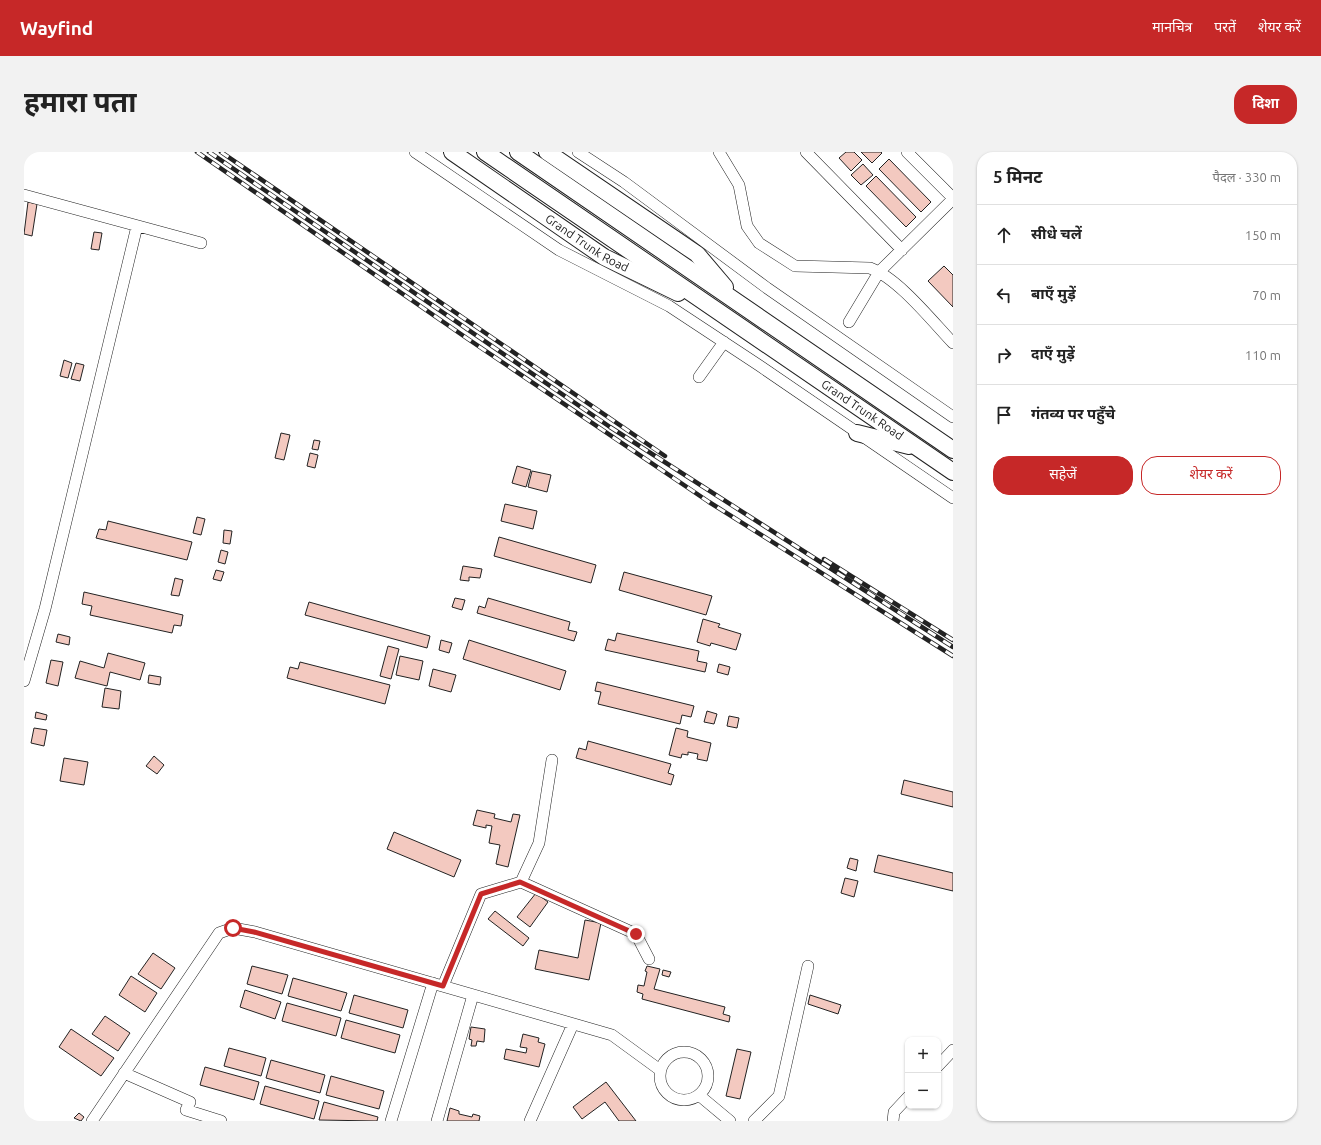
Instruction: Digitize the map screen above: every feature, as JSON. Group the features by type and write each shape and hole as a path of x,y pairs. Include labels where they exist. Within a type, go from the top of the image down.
{"highway":[{"name":"Grand Trunk Road","path":"452,152 604,257 731,320"},
{"name":"Grand Trunk Road","path":"485,152 953,472"},
{"name":"Grand Trunk Road","path":"518,152 953,450"},
{"name":"Grand Trunk Road","path":"549,153 697,254 739,304"},
{"path":"857,433 918,448"}],"street":[{"path":"415,152 559,250 669,306 953,498"},
{"path":"578,152 624,182 767,288 953,417"},
{"path":"719,152 739,185 747,226 759,243 796,266 870,268 879,272 899,287 953,343"},
{"path":"806,152 902,250"},
{"path":"849,322 879,272 953,198 907,152"},
{"path":"24,195 201,243"},
{"path":"24,681 45,609 137,226"},
{"path":"699,377 724,342"},
{"path":"520,882 539,843 552,760"},
{"path":"391,1121 438,985 481,894 520,882 636,934 649,959"},
{"path":"92,1121 219,933 233,928 254,932 612,1035 660,1070"},
{"path":"754,1121 778,1096 808,966"},
{"path":"437,1121 473,995"},
{"path":"530,1121 573,1024"},
{"path":"941,1063 953,1050"},
{"path":"679,1052 696,1054 706,1062 710,1079 700,1096 687,1101 668,1095 660,1082 660,1070 667,1057 679,1052"},
{"path":"124,1073 190,1102 186,1110 221,1121"},
{"path":"700,1096 730,1121"},
{"path":"893,1121 894,1112 905,1100"}],"building":[{"path":"846,152 854,152 862,160 851,171 839,158"},
{"path":"861,152 881,152 882,153 872,163"},
{"path":"889,159 931,202 921,212 879,169"},
{"path":"863,164 873,175 861,185 851,175"},
{"path":"876,176 916,217 906,227 866,186"},
{"path":"28,202 37,204 32,236 24,234"},
{"path":"94,232 102,233 99,250 91,249"},
{"path":"944,266 953,275 953,307 928,281"},
{"path":"64,360 72,363 68,378 60,376"},
{"path":"76,363 84,365 80,381 71,379"},
{"path":"281,433 290,435 284,460 275,458"},
{"path":"314,440 320,441 318,450 312,449"},
{"path":"310,453 318,455 315,468 307,466"},
{"path":"517,466 531,470 526,487 512,483"},
{"path":"532,471 551,475 547,492 528,487"},
{"path":"505,504 537,511 533,529 501,521"},
{"path":"197,517 205,519 201,535 193,533"},
{"path":"108,521 192,542 187,560 96,538 99,529 106,530"},
{"path":"224,530 232,531 230,544 223,543"},
{"path":"499,537 596,565 591,583 494,556"},
{"path":"221,550 228,552 225,564 218,562"},
{"path":"463,566 482,569 480,578 469,577 469,581 460,580"},
{"path":"216,570 224,572 221,581 213,579"},
{"path":"624,572 712,596 706,615 619,590"},
{"path":"175,578 183,580 179,596 171,595"},
{"path":"84,592 183,615 181,626 174,625 172,633 90,615 92,606 82,604"},
{"path":"455,598 465,600 462,610 452,607"},
{"path":"488,598 570,622 568,630 577,632 574,641 477,613 479,606 485,608"},
{"path":"309,602 430,636 427,648 305,615"},
{"path":"703,619 720,624 718,627 741,634 736,650 711,643 710,646 697,642"},
{"path":"617,633 699,651 697,661 707,663 705,672 605,650 608,639 615,641"},
{"path":"58,634 70,637 69,645 56,642"},
{"path":"441,640 452,643 449,653 439,650"},
{"path":"469,640 566,671 560,690 463,659"},
{"path":"388,646 399,649 391,679 380,676"},
{"path":"108,653 145,663 140,680 110,672 107,686 75,678 80,661 104,668"},
{"path":"400,656 423,661 419,680 396,675"},
{"path":"51,660 63,662 58,686 46,683"},
{"path":"300,662 390,685 385,704 287,678 290,667 298,669"},
{"path":"719,664 730,667 728,675 717,672"},
{"path":"433,669 456,675 451,692 429,686"},
{"path":"149,675 161,677 160,685 148,683"},
{"path":"597,682 694,706 691,717 682,715 680,724 598,704 601,692 595,691"},
{"path":"105,688 121,691 119,709 102,707"},
{"path":"707,711 717,714 714,724 704,722"},
{"path":"36,712 47,715 46,720 35,718"},
{"path":"729,716 739,718 737,728 727,726"},
{"path":"34,728 47,730 44,746 31,743"},
{"path":"676,728 688,731 687,737 711,743 707,761 697,759 698,754 688,752 688,755 682,754 681,758 669,755"},
{"path":"588,741 671,764 668,773 674,775 671,785 576,758 579,748 586,750"},
{"path":"154,756 164,765 157,774 146,766"},
{"path":"64,758 88,762 84,785 60,781"},
{"path":"904,780 953,792 953,807 901,794"},
{"path":"477,810 495,814 494,818 511,822 513,814 520,815 508,867 496,864 500,845 489,843 492,826 486,825 486,828 473,825"},
{"path":"394,832 461,860 454,877 387,849"},
{"path":"878,855 953,873 953,891 874,872"},
{"path":"850,858 858,860 856,871 847,868"},
{"path":"845,878 858,881 854,897 841,893"},
{"path":"536,893 548,902 530,927 517,917"},
{"path":"495,911 529,938 523,946 488,919"},
{"path":"585,920 601,923 589,980 535,969 539,950 578,958"},
{"path":"153,953 175,968 161,989 138,974"},
{"path":"252,966 288,975 282,994 247,984"},
{"path":"647,966 660,969 654,989 725,1007 723,1014 730,1016 729,1022 642,999 643,994 637,992 638,985 644,986 647,972 645,971"},
{"path":"663,970 671,972 669,977 662,975"},
{"path":"131,976 157,993 145,1012 119,995"},
{"path":"293,978 347,993 341,1011 288,996"},
{"path":"245,990 281,1002 275,1019 240,1007"},
{"path":"354,995 408,1010 403,1028 349,1013"},
{"path":"810,995 841,1005 838,1014 808,1004"},
{"path":"287,1003 341,1018 336,1036 282,1021"},
{"path":"105,1016 130,1033 118,1051 92,1034"},
{"path":"346,1020 400,1035 395,1053 341,1038"},
{"path":"471,1027 485,1029 484,1042 477,1041 476,1046 471,1046 472,1040 469,1039"},
{"path":"71,1029 114,1058 101,1076 59,1047"},
{"path":"523,1034 539,1038 538,1042 545,1044 539,1067 504,1059 506,1049 526,1053 527,1048 520,1047"},
{"path":"229,1048 266,1058 261,1076 224,1066"},
{"path":"737,1049 751,1052 740,1099 726,1096"},
{"path":"271,1060 325,1075 320,1093 266,1078"},
{"path":"205,1067 259,1082 254,1100 200,1085"},
{"path":"331,1076 384,1091 379,1109 326,1095"},
{"path":"606,1082 636,1121 619,1121 605,1102 582,1119 573,1107"},
{"path":"265,1086 319,1101 314,1119 260,1104"},
{"path":"324,1102 378,1117 377,1121 319,1120"},
{"path":"450,1108 459,1111 459,1114 472,1117 473,1114 480,1116 479,1121 447,1121"},
{"path":"79,1113 84,1117 81,1121 74,1118"}],"railway":[{"path":"197,152 468,339 709,502 953,656"},
{"path":"209,152 610,427 953,647"},
{"path":"221,152 665,456"},
{"path":"824,559 953,640"}],"route":[{"path":"233,928 254,932 443,986 481,894 520,882 636,934"}]}
